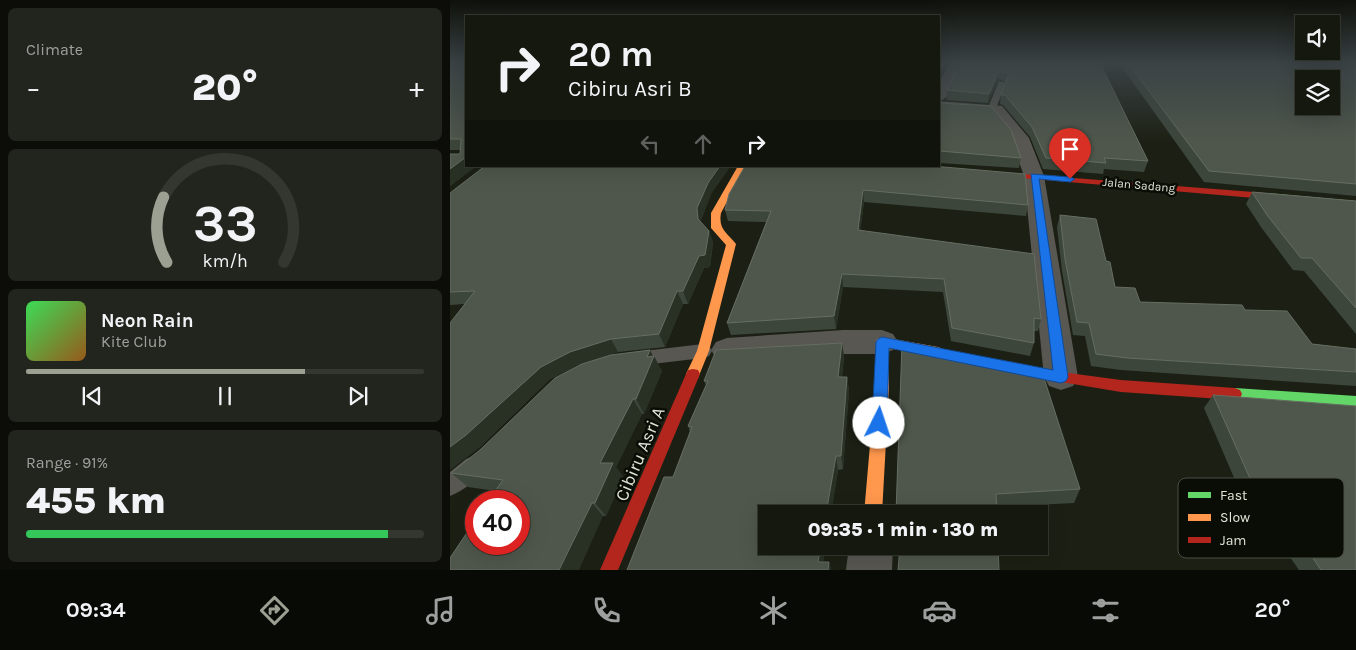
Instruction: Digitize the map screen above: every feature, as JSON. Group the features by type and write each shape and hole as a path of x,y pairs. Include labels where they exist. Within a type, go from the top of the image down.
{"street":[{"path":"940,106 996,109 1020,138 1034,176 1061,377"},
{"name":"Cibiru Asri A","path":"609,570 703,352 731,244 714,227 715,215 741,167"},
{"name":"Jalan Sadang","path":"977,172 1356,204"},
{"path":"703,352 843,342 882,342 945,354"},
{"path":"874,505 882,387 882,342"},
{"path":"994,364 1121,386 1356,402"},
{"path":"869,570 870,555"}],"lane":[{"path":"992,108 1000,90"},
{"path":"619,361 703,352"},
{"path":"450,485 487,456"}],"building":[{"path":"450,90 465,90 465,158 450,169 450,154 460,154 461,139 450,139"},
{"path":"947,90 991,90 989,94"},
{"path":"1003,90 1113,90 1148,161 1104,158 1106,163 1046,158 1032,127 1005,95 1001,95"},
{"path":"1148,90 1295,90 1295,115 1340,115 1340,90 1356,90 1356,184 1209,171"},
{"path":"940,103 991,106 1011,130 1021,158 940,151"},
{"path":"484,167 719,167 708,183 697,208 698,219 709,231 705,255 699,256 683,291 677,291 659,334 611,339 570,352 541,367 466,435 450,447 450,323 475,291 450,292 450,193"},
{"path":"744,167 940,167 1025,174 1028,205 863,190 858,230 1034,254 1041,319 1034,318 1034,343 952,328 944,279 842,274 834,316 727,323 771,211 725,210 729,194"},
{"path":"1252,192 1356,201 1356,308 1312,258 1301,258 1267,215"},
{"path":"1060,215 1096,219 1106,261 1110,262 1115,287 1135,288 1140,302 1242,305 1245,310 1287,311 1312,344 1356,349 1356,372 1127,358 1096,354 1089,323 1077,322 1065,259"},
{"path":"842,343 838,377 847,377 841,456 836,456 828,505 758,505 758,555 819,555 818,562 829,562 828,570 627,570 664,477 673,477 692,427 688,426 708,381 704,381 716,350"},
{"path":"902,344 1042,372 1080,489 996,494 997,505 896,505"},
{"path":"650,350 647,357 654,356 636,399 633,399 600,463 613,463 595,503 592,503 559,570 450,570 450,558 465,536 465,555 530,555 530,490 496,490 503,480 451,473 480,450 555,378 582,364 611,355"},
{"path":"1213,395 1356,406 1356,570 1321,570 1313,558 1344,558 1344,478 1250,478"},
{"path":"899,555 998,555 999,570 898,570"}],"traffic: fast":[{"path":"1266,196 1356,204"},
{"path":"1235,394 1356,402"}],"traffic: slow":[{"path":"693,374 703,351 731,244 716,228 716,213 741,167"},
{"path":"874,505 882,387 882,342 938,352"}],"traffic: jam":[{"path":"987,173 1266,196"},
{"path":"1007,366 1061,377 1121,386 1235,394"},
{"path":"609,570 693,374"}],"route":[{"path":"879,423 882,387 882,342 1061,377 1034,176 1070,179"}]}
